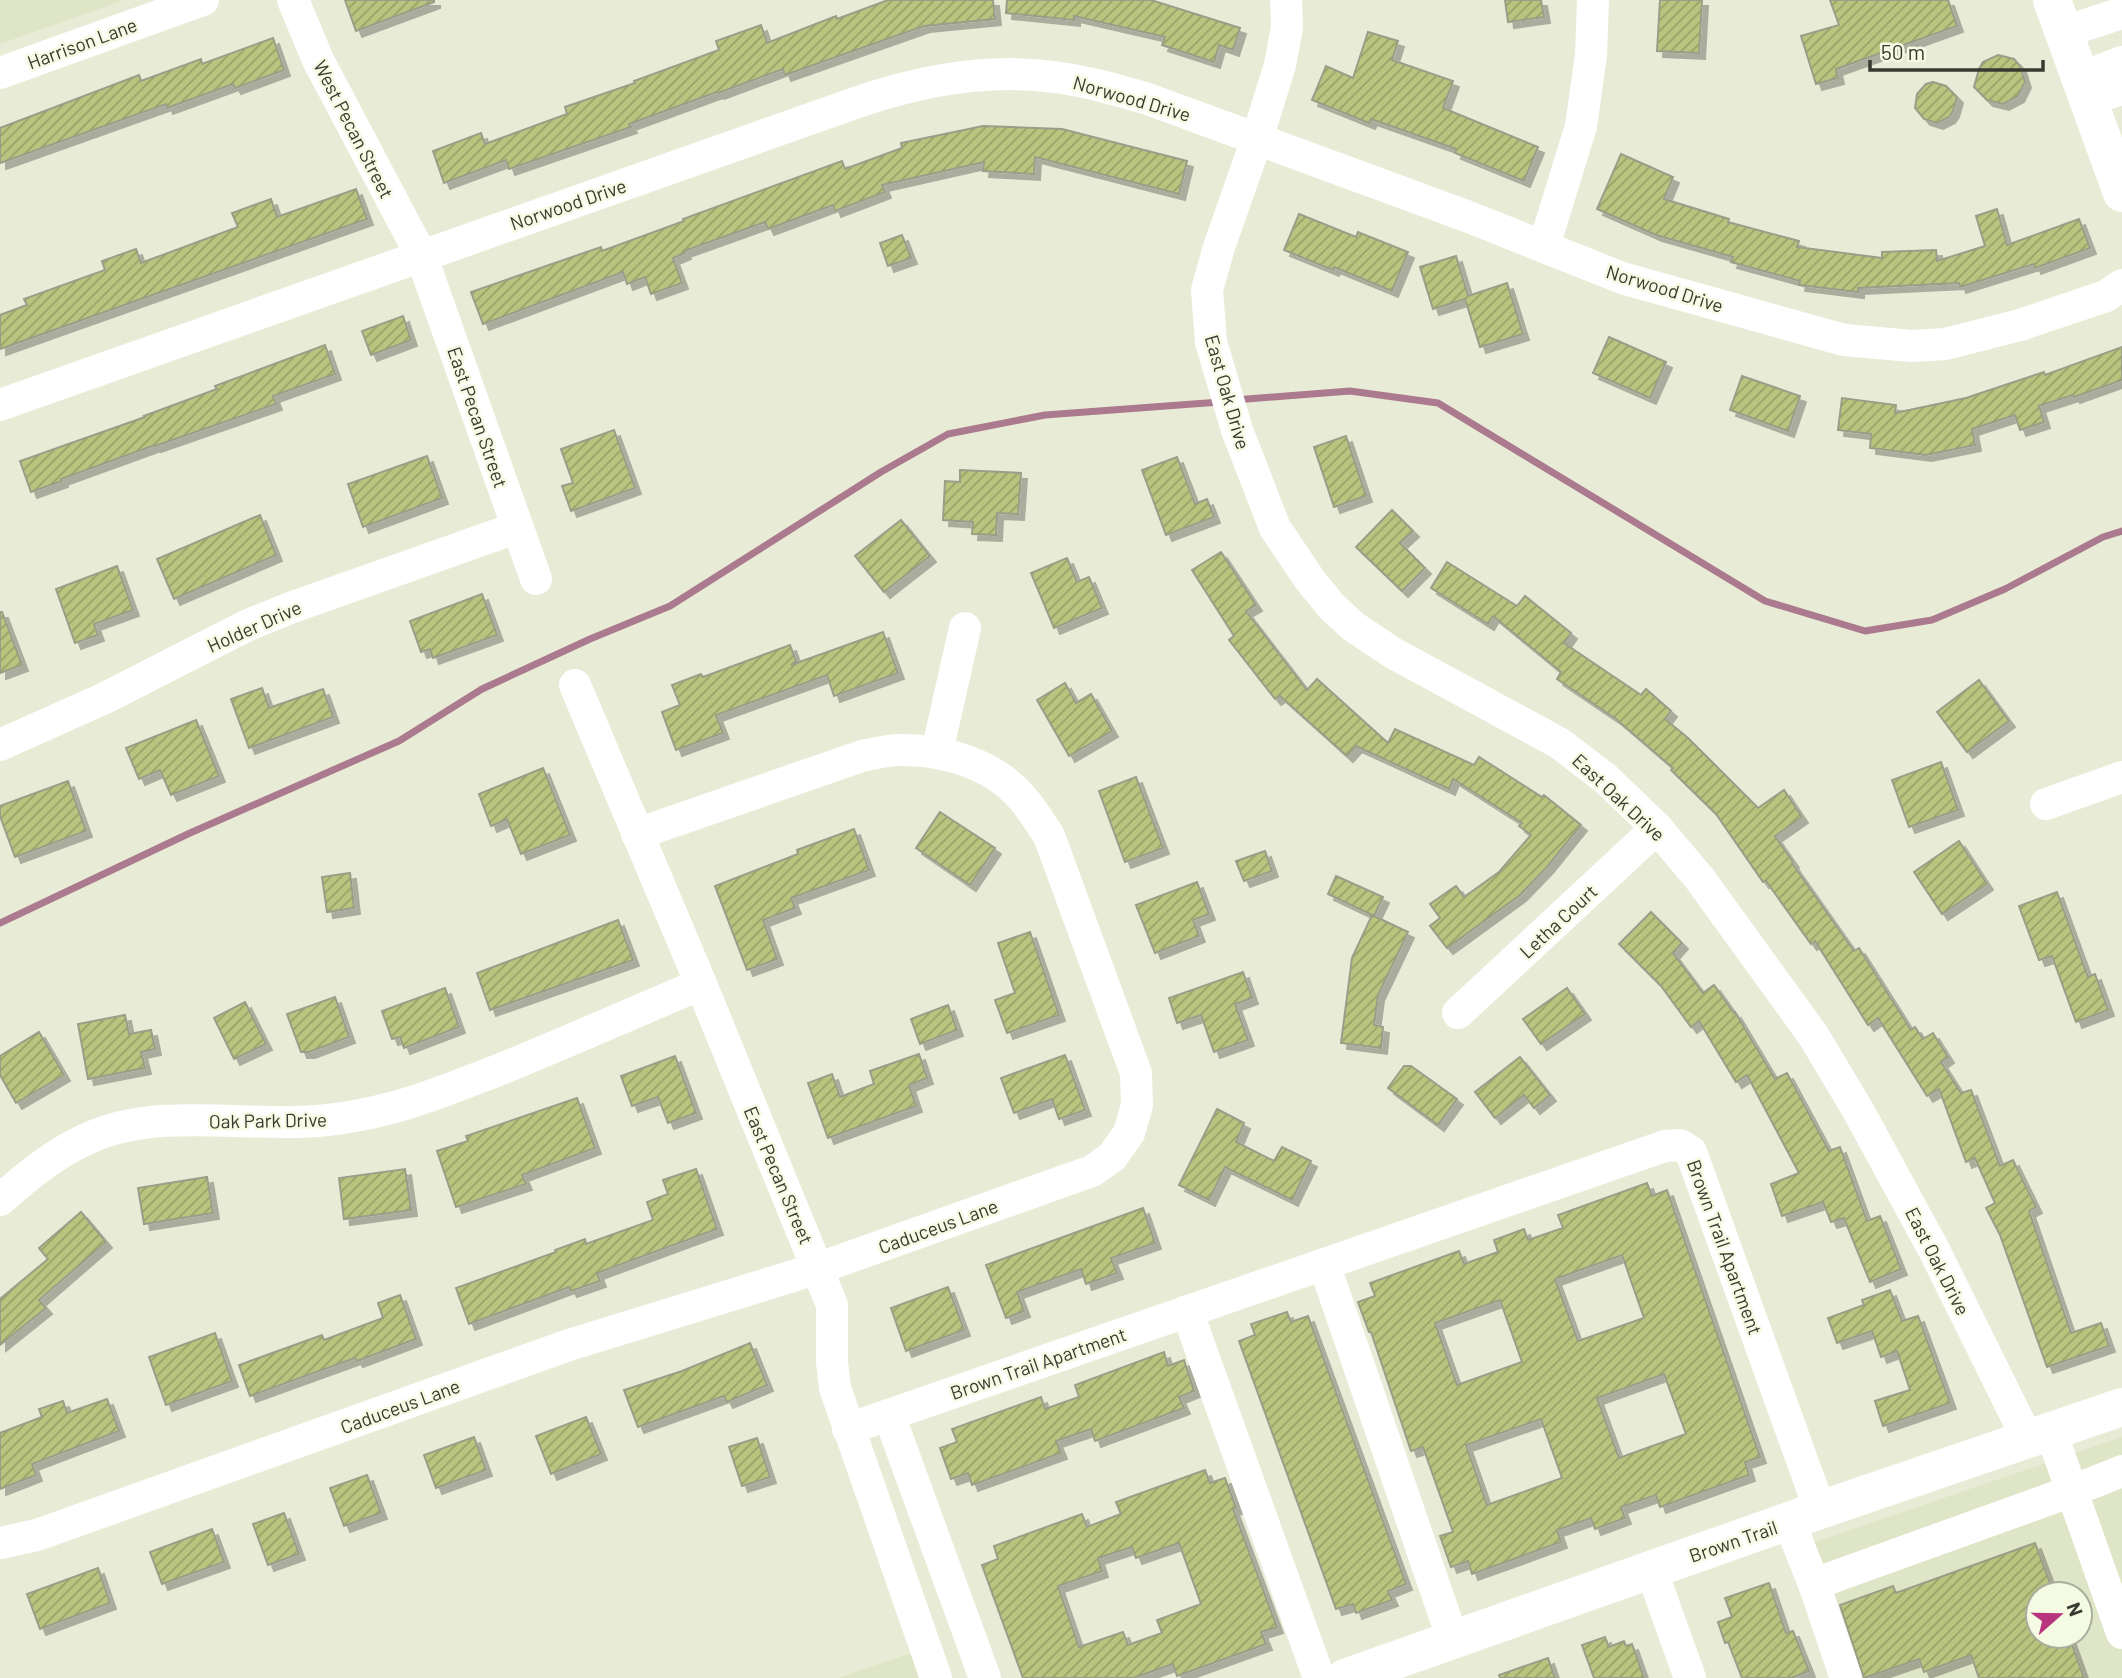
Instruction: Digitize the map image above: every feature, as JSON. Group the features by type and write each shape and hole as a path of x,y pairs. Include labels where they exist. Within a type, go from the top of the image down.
{"main road":[{"path":"2058,16 2097,89 2122,193"},
{"name":"Brown Trail","path":"1347,1678 1651,1569 2122,1407"}],"street":[{"name":"Harrison Lane","path":"0,73 203,0"},
{"name":"West Pecan Street","path":"293,0 318,60 421,255"},
{"name":"East Oak Drive","path":"1286,0 1287,27 1280,65 1207,290 1210,342 1237,430 1275,528 1310,580 1332,607 1354,627 1393,653 1559,743 1605,778 1657,828 1700,879 1813,1035 2072,1491 2111,1566 2122,1633"},
{"path":"1544,246 1581,126 1591,55 1593,0"},
{"path":"2058,16 2118,12"},
{"path":"2097,89 2122,62"},
{"name":"Norwood Drive","path":"0,405 858,102 902,88 963,77 1024,74 1087,83 1148,99 1469,217 1622,278 1844,340 1912,346 1945,344 2020,325 2117,293"},
{"name":"East Pecan Street","path":"421,255 536,579"},
{"name":"Holder Drive","path":"0,744 71,714 268,617 516,528"},
{"path":"937,752 965,628"},
{"name":"East Pecan Street","path":"575,685 819,1268 832,1305 835,1388 936,1678"},
{"name":"Caduceus Lane","path":"0,1543 50,1530 569,1345 819,1268 1092,1171 1112,1157 1129,1133 1137,1105 1136,1073 1049,836 1029,806 1009,785 988,771 937,752 897,750 862,756 637,834"},
{"path":"2046,804 2122,777"},
{"name":"Letha Court","path":"1458,1013 1657,828"},
{"name":"Oak Park Drive","path":"0,1200 27,1176 96,1135 160,1122 318,1121 387,1109 421,1100 534,1056 701,984"},
{"name":"Brown Trail Apartment","path":"848,1429 1665,1146 1680,1145 1691,1152 1804,1516"},
{"path":"1324,1264 1454,1640"},
{"path":"1186,1311 1318,1678"},
{"path":"889,1415 985,1678"},
{"path":"1814,1584 2122,1471"},
{"path":"1804,1516 1814,1584 1846,1678"},
{"path":"1651,1569 1689,1678"}],"shaded area":[{"path":"0,0 124,0 0,44"},
{"path":"2122,1437 2122,1678 1830,1678 1786,1552"},
{"path":"911,1653 920,1678 838,1678"}],"building":[{"path":"345,0 434,0 434,2 356,31"},
{"path":"888,0 993,0 995,19 924,26 785,75 783,69 629,124 631,127 509,169 506,160 444,183 433,151 481,133 485,144 567,114 565,107 719,50 716,41 761,25 767,43 836,16 837,19"},
{"path":"1007,0 1151,0 1240,28 1233,50 1219,45 1214,62 1162,45 1165,37 1074,16 1074,20 1006,13"},
{"path":"1505,0 1541,0 1544,17 1508,22"},
{"path":"1660,0 1702,0 1699,53 1657,51"},
{"path":"1830,0 1948,0 1957,26 1836,69 1838,78 1816,84 1801,36 1839,25"},
{"path":"1368,32 1398,41 1392,60 1453,81 1443,108 1538,147 1524,181 1455,153 1456,149 1371,119 1369,123 1312,100 1326,66 1353,78"},
{"path":"273,38 284,70 235,88 233,84 167,108 166,104 0,163 0,128 139,75 141,81 201,59 202,64"},
{"path":"1998,55 2014,59 2020,66 2025,82 2018,96 2003,104 1987,100 1974,87 1983,62"},
{"path":"1933,82 1946,86 1957,97 1949,117 1937,123 1924,119 1915,108 1917,94 1926,84"},
{"path":"983,126 1062,129 1187,161 1179,194 1035,157 1034,174 983,171 984,162 882,185 885,192 835,211 833,205 768,229 765,222 684,251 685,253 673,258 682,283 651,294 645,277 627,284 623,272 483,324 471,292 601,247 602,251 842,161 845,169 902,148 901,143"},
{"path":"1621,154 1673,177 1664,199 1729,219 1728,222 1799,241 1797,247 1882,258 1882,252 1936,250 1937,261 1985,246 1976,216 1997,209 2007,245 2079,219 2090,248 2035,268 2034,264 1960,287 1959,283 1858,288 1858,292 1799,285 1800,281 1731,262 1733,257 1656,235 1597,209"},
{"path":"356,189 367,219 0,349 0,315 27,305 24,299 105,270 102,261 136,249 141,263 238,227 232,213 271,199 277,217"},
{"path":"1299,214 1356,237 1358,232 1408,252 1392,291 1284,250"},
{"path":"902,235 911,258 888,266 880,243"},
{"path":"1456,256 1468,296 1507,283 1523,334 1480,347 1465,299 1433,309 1420,267"},
{"path":"403,316 411,340 371,355 362,331"},
{"path":"1609,337 1666,362 1650,398 1593,373"},
{"path":"325,345 335,374 273,396 276,404 155,445 31,492 20,461 145,417 217,389 215,386"},
{"path":"2122,347 2122,380 2039,406 2044,422 2020,430 2015,415 1972,429 1975,445 1926,455 1870,448 1871,434 1838,430 1842,398 1896,405 1895,413 1966,398 2044,372 2045,375"},
{"path":"1742,376 1800,396 1788,431 1730,410"},
{"path":"614,430 635,488 571,511 562,486 573,483 561,449"},
{"path":"1346,436 1366,496 1334,507 1314,447"},
{"path":"427,456 442,498 363,527 348,484"},
{"path":"1177,457 1195,504 1207,499 1214,517 1166,535 1142,470"},
{"path":"960,470 1021,473 1018,514 997,513 996,535 972,534 973,522 943,520 945,481 960,482"},
{"path":"1392,510 1413,531 1400,543 1425,568 1402,591 1356,547"},
{"path":"260,515 276,555 174,599 157,559"},
{"path":"901,520 930,556 884,592 855,556"},
{"path":"1221,552 1256,605 1246,611 1307,690 1317,679 1388,743 1395,729 1474,765 1479,757 1542,797 1544,795 1581,825 1520,895 1447,948 1430,926 1440,918 1430,904 1456,886 1464,897 1499,872 1531,835 1519,826 1522,823 1453,779 1449,789 1356,746 1347,756 1280,696 1275,699 1229,640 1234,636 1192,570"},
{"path":"1067,558 1077,582 1089,577 1102,608 1054,628 1031,573"},
{"path":"1447,562 1517,606 1525,596 1571,633 1564,643 1641,695 1646,689 1671,711 1665,719 1688,738 1758,808 1784,790 1802,817 1775,836 1854,951 1859,948 1911,1030 1915,1027 1923,1039 1933,1033 1948,1057 1941,1062 1961,1093 1971,1090 2000,1166 2013,1160 2036,1207 2029,1211 2071,1333 2101,1323 2109,1346 2047,1367 2000,1235 1986,1208 1995,1203 1975,1158 1966,1162 1939,1089 1927,1096 1878,1018 1868,1025 1815,941 1811,944 1766,881 1763,882 1716,814 1671,770 1673,768 1616,719 1557,679 1561,672 1493,616 1488,624 1431,588"},
{"path":"117,566 133,610 94,624 98,635 75,643 56,589"},
{"path":"482,594 497,635 433,658 430,649 421,652 410,621"},
{"path":"0,612 22,665 0,673"},
{"path":"883,632 898,673 834,696 827,675 716,715 723,733 676,750 662,712 680,705 672,685 701,674 703,677 790,645 796,661 791,665"},
{"path":"1979,680 2009,721 1967,752 1937,712"},
{"path":"1065,683 1076,703 1091,694 1112,731 1069,756 1037,700"},
{"path":"262,688 269,708 323,689 333,717 249,748 231,699"},
{"path":"196,720 219,776 171,795 160,770 139,779 126,748"},
{"path":"1941,762 1958,810 1909,827 1892,780"},
{"path":"543,768 570,835 521,854 507,819 491,826 479,794"},
{"path":"1136,777 1163,848 1125,862 1099,791"},
{"path":"68,781 86,831 15,857 0,816 0,806"},
{"path":"940,812 995,848 970,885 916,848"},
{"path":"854,829 869,870 791,898 795,908 763,920 777,959 747,970 715,886 798,854 797,850"},
{"path":"1959,841 1987,884 1942,914 1914,872"},
{"path":"1265,851 1272,871 1244,881 1236,861"},
{"path":"350,873 354,908 327,912 322,877"},
{"path":"1336,876 1383,897 1374,916 1328,894"},
{"path":"1197,882 1209,914 1193,920 1199,936 1155,953 1136,905"},
{"path":"2057,892 2088,977 2095,974 2108,1010 2076,1022 2052,956 2039,960 2019,906"},
{"path":"1651,912 1682,943 1673,953 1703,993 1714,985 1735,1012 1775,1079 1787,1073 1829,1151 1840,1147 1867,1221 1880,1216 1901,1269 1870,1282 1844,1218 1831,1222 1823,1202 1782,1216 1771,1184 1799,1173 1747,1075 1736,1082 1699,1021 1691,1027 1661,986 1619,944"},
{"path":"1372,915 1408,932 1378,995 1374,1025 1383,1027 1381,1048 1341,1043 1352,958"},
{"path":"618,920 633,960 490,1010 477,973"},
{"path":"1030,932 1059,1015 1007,1033 995,1000 1015,993 998,943"},
{"path":"1243,972 1252,998 1235,1004 1248,1040 1214,1052 1201,1015 1177,1023 1169,998"},
{"path":"445,988 459,1027 404,1048 400,1037 392,1039 382,1011"},
{"path":"1567,988 1585,1014 1541,1044 1523,1019"},
{"path":"335,997 349,1037 309,1052 301,1052 287,1014"},
{"path":"245,1002 266,1044 234,1059 214,1018"},
{"path":"948,1005 957,1030 920,1044 911,1019"},
{"path":"125,1015 129,1034 151,1030 155,1049 141,1052 145,1068 88,1079 78,1024"},
{"path":"39,1032 64,1075 16,1103 0,1075 0,1056"},
{"path":"919,1054 927,1078 909,1085 916,1106 828,1138 808,1083 832,1074 840,1097 874,1084 870,1071"},
{"path":"1065,1055 1085,1110 1059,1119 1052,1099 1014,1113 1001,1078"},
{"path":"675,1056 696,1113 668,1123 658,1097 632,1106 621,1076"},
{"path":"1520,1057 1550,1095 1534,1108 1524,1095 1495,1118 1475,1092"},
{"path":"1404,1066 1411,1066 1457,1099 1438,1125 1388,1088"},
{"path":"577,1098 595,1148 522,1175 526,1184 456,1207 437,1151 468,1141 466,1136"},
{"path":"1217,1109 1244,1123 1236,1142 1274,1161 1282,1147 1311,1161 1292,1200 1225,1167 1209,1200 1179,1185"},
{"path":"405,1169 411,1210 344,1219 339,1178"},
{"path":"696,1169 717,1229 597,1273 600,1281 571,1291 569,1287 469,1324 456,1288 585,1239 586,1244 653,1220 647,1202 668,1194 663,1180"},
{"path":"207,1177 213,1213 144,1224 138,1188"},
{"path":"1647,1183 1652,1196 1667,1190 1760,1457 1745,1462 1749,1475 1660,1507 1656,1495 1621,1507 1625,1518 1595,1529 1591,1518 1557,1530 1561,1542 1472,1574 1468,1561 1451,1567 1440,1536 1453,1532 1423,1447 1411,1451 1371,1332 1358,1302 1375,1296 1370,1283 1459,1251 1464,1264 1498,1252 1494,1240 1524,1229 1528,1240 1563,1228 1558,1215","holes":["1622,1255 1644,1318 1578,1341 1555,1279","1500,1300 1522,1362 1457,1385 1435,1323","1664,1374 1686,1434 1619,1458 1597,1398","1541,1419 1562,1478 1487,1505 1466,1445"]},
{"path":"1143,1208 1155,1243 1111,1258 1117,1273 1086,1284 1081,1269 1017,1292 1024,1311 1006,1318 986,1265"},
{"path":"81,1212 106,1242 39,1300 46,1308 0,1345 0,1299 48,1259 39,1248"},
{"path":"948,1287 964,1330 906,1351 891,1308"},
{"path":"1890,1290 1902,1321 1918,1316 1950,1403 1883,1426 1875,1401 1910,1390 1897,1351 1881,1357 1872,1331 1837,1343 1828,1318 1864,1305 1862,1300"},
{"path":"400,1295 416,1339 250,1396 239,1365 322,1335 324,1340 383,1318 378,1303"},
{"path":"1287,1312 1291,1322 1308,1316 1406,1584 1388,1591 1392,1600 1356,1613 1353,1604 1336,1609 1239,1341 1255,1335 1251,1324"},
{"path":"215,1333 232,1381 166,1405 149,1357"},
{"path":"750,1343 767,1385 727,1402 724,1396 638,1427 624,1390 682,1371"},
{"path":"1164,1352 1168,1366 1184,1360 1194,1391 1179,1397 1184,1408 1095,1441 1091,1429 1056,1441 1061,1453 972,1485 968,1473 951,1479 940,1448 957,1442 952,1429 1041,1397 1045,1409 1079,1397 1075,1385"},
{"path":"107,1399 119,1431 32,1464 36,1475 0,1489 0,1433 42,1417 39,1409 63,1401 67,1413"},
{"path":"586,1417 601,1454 551,1474 536,1436"},
{"path":"474,1437 486,1470 436,1488 424,1455"},
{"path":"757,1438 770,1477 742,1486 729,1447"},
{"path":"1205,1470 1210,1483 1225,1478 1236,1508 1233,1509 1277,1627 1261,1632 1266,1644 1177,1676 1173,1664 1133,1678 1023,1678 982,1565 998,1559 994,1546 1082,1514 1087,1527 1121,1514 1116,1502","holes":["1179,1543 1201,1604 1157,1620 1162,1633 1128,1645 1123,1632 1079,1647 1058,1586 1102,1571 1098,1558 1132,1547 1136,1558"]},
{"path":"367,1475 381,1513 344,1526 330,1488"},
{"path":"284,1513 299,1554 268,1565 253,1524"},
{"path":"212,1529 224,1562 162,1584 150,1552"},
{"path":"2035,1543 2049,1580 2024,1580 2024,1650 2074,1650 2084,1678 1979,1678 1971,1655 1924,1672 1919,1659 1864,1678 1840,1605 1893,1586 1896,1593"},
{"path":"98,1568 110,1603 40,1629 27,1594"},
{"path":"1769,1583 1786,1633 1793,1631 1809,1671 1791,1678 1742,1678 1718,1622 1732,1617 1725,1598"},
{"path":"1605,1637 1609,1647 1624,1641 1626,1646 1632,1644 1644,1678 1594,1678 1582,1645"},
{"path":"1548,1658 1555,1678 1500,1678 1499,1675"}],"waterway":[{"path":"1235,400 1350,391 1438,403 1765,601 1865,631 1932,620 2005,589 2103,537 2122,531"},
{"path":"0,923 190,833 399,741 482,689 590,639 670,606 881,472 948,434 1045,415 1220,402"}]}
